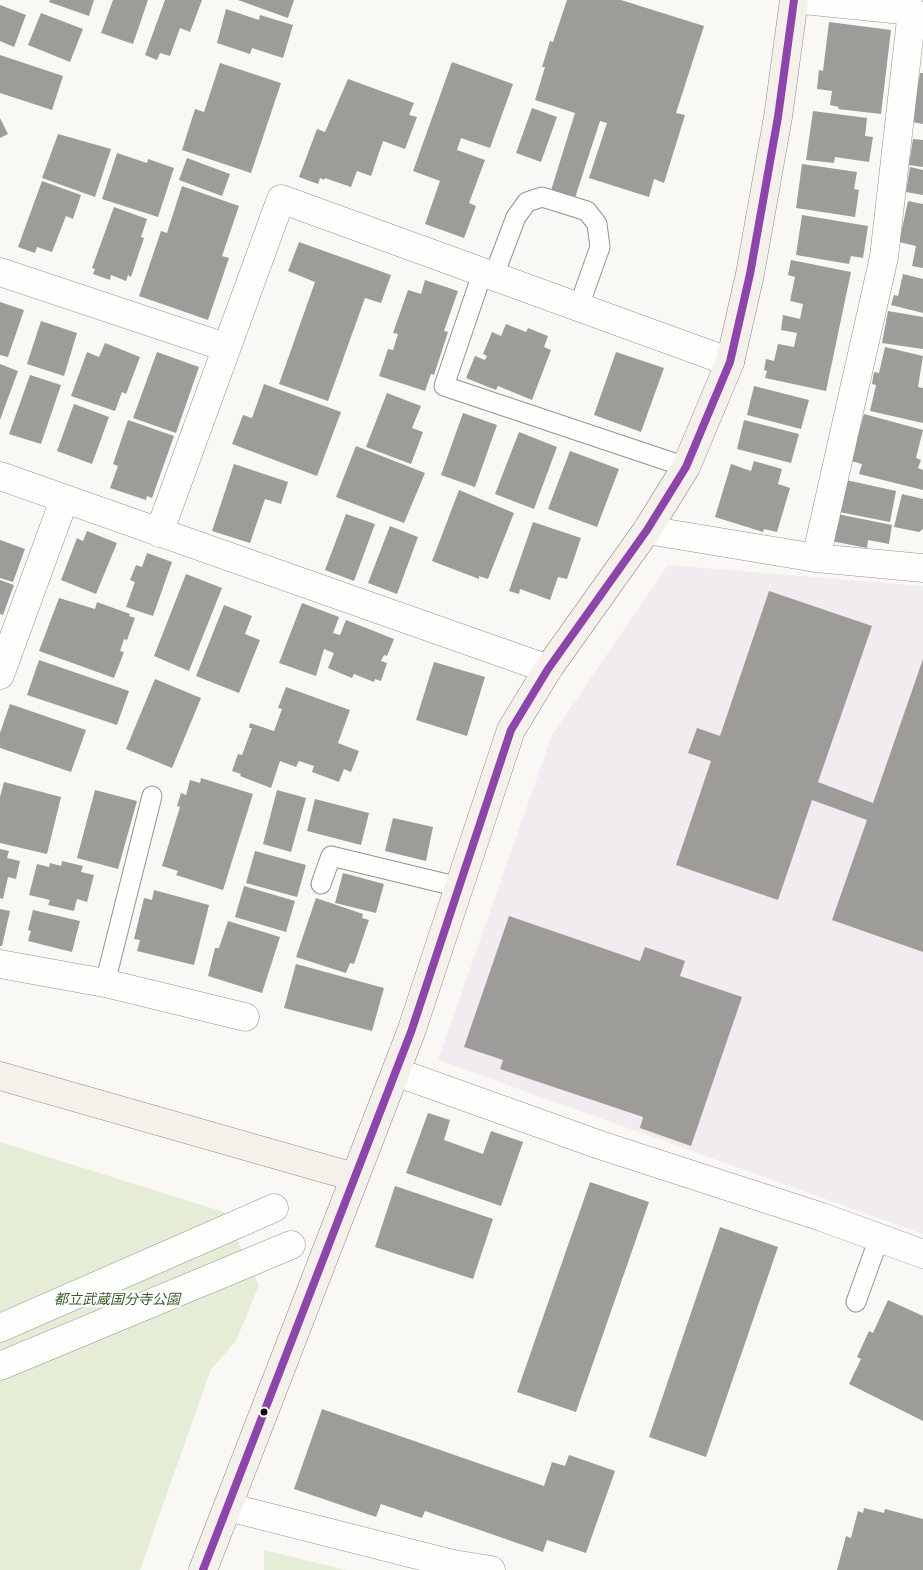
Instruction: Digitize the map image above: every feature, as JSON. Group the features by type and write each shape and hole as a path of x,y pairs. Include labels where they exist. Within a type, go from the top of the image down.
{"main road":[{"path":"203,1570 396,1072 511,730 548,669 647,530 686,467 730,362 750,274 766,186 778,117 794,0"},
{"path":"0,1076 354,1177"}],"street":[{"path":"803,0 912,11 884,257 816,558"},
{"path":"159,533 281,199 730,362"},
{"path":"0,272 226,347"},
{"path":"0,476 548,669"},
{"path":"0,675 64,500"},
{"path":"647,530 816,558 923,568"},
{"path":"0,964 105,983 245,1017"},
{"path":"396,1072 600,1145 822,1216 923,1254"},
{"path":"0,1328 274,1208"},
{"path":"0,1366 291,1245"},
{"path":"228,1507 453,1564 491,1570"}],"lane":[{"path":"579,306 600,247 596,224 587,211 542,197 528,202 516,217 488,273 444,386 686,467"},
{"path":"105,983 152,796"},
{"path":"321,884 331,856 459,887"},
{"path":"856,1302 880,1238"}],"shaded area":[{"path":"668,565 923,586 923,1234 438,1060 552,735"}],"green space":[{"name":"都立武蔵国分寺公園","path":"0,1142 224,1212 259,1285 236,1341 211,1369 140,1570 0,1570"},
{"path":"264,1550 346,1570 264,1570"}],"building":[{"path":"50,0 94,0 89,16 49,2"},
{"path":"113,0 148,0 133,44 101,33"},
{"path":"165,0 202,0 190,32 180,28 170,56 160,53 157,60 145,55"},
{"path":"238,0 294,0 288,18"},
{"path":"567,0 621,0 704,26 676,113 685,115 664,183 654,179 649,197 589,178 607,123 600,121 573,204 549,197 575,113 535,100 545,67 542,67 550,41 553,42"},
{"path":"0,5 26,15 14,47 0,41"},
{"path":"226,9 259,20 260,15 293,25 283,58 252,48 250,54 217,43"},
{"path":"41,13 83,29 70,62 28,45"},
{"path":"829,22 891,30 881,114 838,109 839,107 830,105 832,91 817,89 819,70 823,71"},
{"path":"0,55 63,76 52,110 0,93"},
{"path":"452,62 513,84 490,148 461,138 457,150 485,160 469,203 476,206 464,238 425,224 440,181 413,171"},
{"path":"220,63 281,83 251,173 182,150 195,109 204,112"},
{"path":"920,73 923,73 923,124 912,122"},
{"path":"348,79 414,103 409,115 417,117 405,149 383,141 371,176 357,171 351,187 325,178 324,180 320,178 318,184 299,177 317,129 325,132"},
{"path":"532,108 557,117 541,162 516,153"},
{"path":"813,111 867,118 865,136 873,137 869,162 835,157 834,163 806,160"},
{"path":"0,118 8,134 0,138"},
{"path":"58,134 111,149 95,197 42,178"},
{"path":"913,139 923,140 923,167 909,165"},
{"path":"117,153 147,163 148,159 174,168 158,217 102,199"},
{"path":"187,158 230,174 222,196 179,180"},
{"path":"802,164 857,172 854,189 859,190 855,217 796,208"},
{"path":"910,167 923,170 923,195 906,192"},
{"path":"42,181 81,195 73,219 66,216 52,252 37,247 35,253 18,247"},
{"path":"182,186 239,206 222,256 229,258 208,320 139,296 161,231 167,233"},
{"path":"908,201 923,204 923,268 912,266 916,246 899,242"},
{"path":"114,207 147,219 141,237 144,238 131,277 128,275 126,281 111,275 110,280 93,274 95,269 92,268"},
{"path":"802,215 868,226 863,258 851,256 849,264 796,255"},
{"path":"299,242 391,275 381,303 365,298 328,401 279,384 315,282 288,271"},
{"path":"791,260 851,272 826,391 765,378 767,371 764,370 766,359 774,361 778,344 794,347 797,333 781,330 783,315 800,319 803,304 790,301 795,277 788,275"},
{"path":"903,274 923,279 923,313 891,305 894,295 898,296"},
{"path":"425,280 458,291 444,331 448,332 434,375 431,374 425,391 379,376 388,349 393,350 398,334 393,333 408,290 421,294"},
{"path":"0,302 24,310 8,357 0,355"},
{"path":"888,311 923,317 923,349 882,343"},
{"path":"41,321 77,333 64,376 27,364"},
{"path":"506,324 526,332 528,328 548,336 544,347 551,350 532,400 498,386 496,390 466,378 475,356 485,360 487,356 483,354 492,332 501,336"},
{"path":"105,343 140,357 126,394 122,392 115,411 71,396 87,352 99,357"},
{"path":"885,347 923,356 918,387 923,388 923,423 870,411 876,385 872,384 874,372 879,373"},
{"path":"157,352 199,367 176,433 133,418"},
{"path":"616,352 664,368 641,432 594,415"},
{"path":"0,364 18,371 0,420"},
{"path":"30,375 61,385 41,444 9,434"},
{"path":"264,384 341,412 317,476 232,444 243,415 252,418"},
{"path":"754,386 809,400 801,429 747,415"},
{"path":"387,393 421,406 412,428 423,432 411,464 366,447"},
{"path":"74,404 109,417 92,464 57,451"},
{"path":"463,413 497,425 475,487 441,475"},
{"path":"864,414 923,430 916,458 921,460 918,468 923,470 923,490 859,474 862,464 851,461"},
{"path":"128,420 174,436 152,498 147,496 146,500 110,488 118,466 113,464"},
{"path":"744,420 799,434 791,463 737,449"},
{"path":"519,432 557,447 534,509 495,494"},
{"path":"356,446 425,473 404,523 336,497"},
{"path":"570,451 619,469 597,527 548,509"},
{"path":"754,461 782,469 778,484 790,488 777,532 764,529 763,532 715,517 731,464 751,471"},
{"path":"234,464 288,482 281,504 265,499 250,543 212,531"},
{"path":"846,480 896,491 890,522 839,512"},
{"path":"459,490 514,513 488,579 479,576 479,579 432,561"},
{"path":"902,494 923,499 923,529 919,532 894,527"},
{"path":"346,514 375,524 354,581 325,570"},
{"path":"837,514 892,525 889,544 868,540 867,548 831,541"},
{"path":"533,522 581,538 567,579 558,577 550,600 520,589 519,594 509,591"},
{"path":"390,526 418,537 397,594 368,583"},
{"path":"87,531 117,543 96,594 61,580 77,538 83,541"},
{"path":"0,540 25,549 13,582 0,578"},
{"path":"147,553 172,562 153,616 126,607 135,582 130,580 136,565 142,567"},
{"path":"186,574 222,588 189,671 154,656"},
{"path":"0,580 14,585 3,615 0,614"},
{"path":"769,591 872,626 818,782 873,803 923,659 923,952 832,920 867,820 812,800 778,900 676,865 711,761 688,753 697,728 720,736"},
{"path":"59,598 95,609 97,602 130,614 129,616 135,618 127,640 124,639 120,651 124,652 114,678 39,651"},
{"path":"302,603 339,617 333,633 340,635 346,620 394,639 387,656 384,655 381,661 387,663 381,681 375,679 374,682 354,674 352,678 328,668 334,653 324,649 316,676 279,663"},
{"path":"224,605 252,616 245,634 260,640 239,693 196,676"},
{"path":"39,660 129,691 117,725 27,695"},
{"path":"434,662 485,677 467,736 416,720"},
{"path":"155,679 201,698 172,768 126,749"},
{"path":"286,687 350,710 338,743 359,751 351,772 344,769 339,782 312,772 314,766 299,761 296,767 280,761 271,788 232,771 238,754 242,755 252,728 249,728 250,723 274,731 282,709 278,708"},
{"path":"10,704 86,730 71,772 0,748 0,733"},
{"path":"201,778 253,794 223,890 176,875 178,871 162,866 180,807 177,806 181,793 186,795 190,780 200,783"},
{"path":"4,782 61,797 47,854 0,843 0,797"},
{"path":"95,790 137,801 118,869 77,858"},
{"path":"277,790 306,798 291,852 263,844"},
{"path":"315,799 369,813 361,845 307,831"},
{"path":"393,818 433,827 426,861 385,851"},
{"path":"0,849 9,851 7,858 20,861 16,879 8,877 3,899 0,898"},
{"path":"255,851 306,865 297,897 246,883"},
{"path":"62,861 83,866 81,872 94,875 87,902 77,899 74,911 48,905 50,900 29,895 37,864 49,867 50,863 61,866"},
{"path":"343,873 384,884 376,913 335,903"},
{"path":"244,886 295,901 286,932 235,917"},
{"path":"154,890 209,905 194,965 137,951 140,940 134,939 144,898 152,900"},
{"path":"316,898 363,914 362,918 369,920 354,964 350,963 346,973 296,957"},
{"path":"0,909 10,911 2,946 0,946"},
{"path":"33,910 80,921 72,952 28,941 31,931 28,930"},
{"path":"509,916 640,961 645,947 685,961 680,976 742,997 691,1146 640,1128 643,1117 500,1069 503,1060 464,1047"},
{"path":"228,921 280,937 262,993 208,976 215,948 219,948"},
{"path":"296,964 384,988 372,1031 284,1008"},
{"path":"428,1113 450,1120 444,1140 483,1154 491,1131 523,1142 501,1206 406,1173"},
{"path":"590,1182 649,1202 576,1412 517,1392"},
{"path":"395,1186 493,1219 473,1279 375,1247"},
{"path":"720,1227 778,1247 706,1457 649,1437"},
{"path":"888,1300 923,1316 923,1421 849,1384 861,1359 857,1357 869,1331 873,1333"},
{"path":"322,1409 544,1486 552,1462 565,1466 569,1455 615,1471 586,1553 547,1540 543,1552 425,1511 422,1518 381,1504 376,1517 294,1489"},
{"path":"864,1508 884,1513 885,1509 923,1519 923,1570 837,1570 846,1536 851,1538 858,1511 863,1513"}],"transit line":[{"path":"203,1570 411,1032 511,730 548,669 647,530 686,467 730,362 750,274 778,117 794,0"}]}
